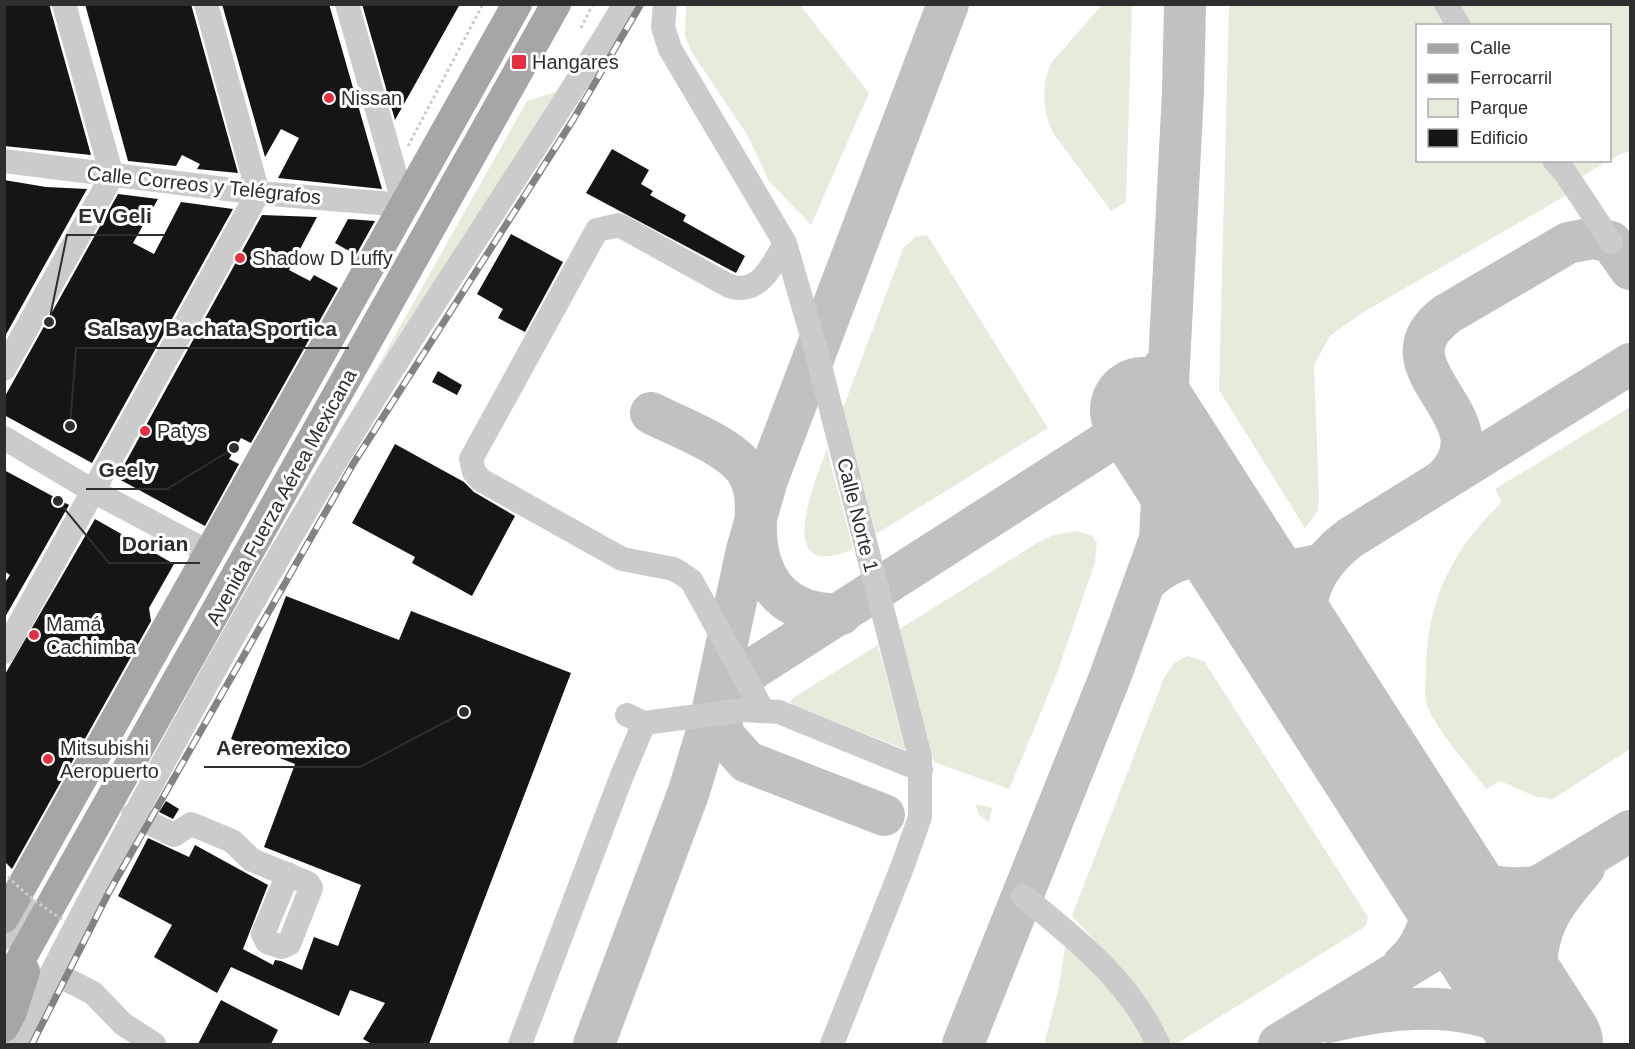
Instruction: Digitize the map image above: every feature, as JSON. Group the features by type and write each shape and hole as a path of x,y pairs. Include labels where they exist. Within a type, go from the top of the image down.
{"main road":[{"name":"Avenida Fuerza Aérea Mexicana","path":"10,916 404,205 414,160 484,63 517,4"},
{"name":"Avenida Fuerza Aérea Mexicana","path":"10,916 556,4"},
{"path":"7,1009 10,916"}],"street":[{"path":"4,369 112,176 64,4"},
{"path":"4,652 258,193 206,4"},
{"path":"347,4 404,205"},
{"path":"10,916 527,4"},
{"path":"4,971 546,4"},
{"path":"15,1044 133,815 352,433 549,128 625,4"},
{"name":"Calle Norte 1","path":"666,4 663,27 670,50 785,243 819,361 921,770 920,817 832,1044"},
{"path":"1446,4 1458,24"},
{"name":"Calle Correos y Telégrafos","path":"4,161 258,193 404,205"},
{"path":"1556,162 1611,242"},
{"path":"762,709 691,579 674,569 622,559 481,480 474,472 471,459 597,230 618,225 729,286 740,289 751,287 759,282 785,243"},
{"path":"4,438 93,490 210,553"},
{"path":"520,1044 621,778 636,719 762,709 779,712 921,770"},
{"path":"133,815 174,835 191,825 232,841 252,860 288,874"},
{"path":"1023,896 1090,950 1133,1000 1158,1044"},
{"path":"51,972 93,993 123,1024 154,1044"}],"path":[{"path":"414,160 483,4"},
{"path":"581,28 593,4"},
{"path":"4,872 12,881 63,921 84,932"}],"green space":[{"path":"610,5 618,11 322,465 527,101 562,90"},
{"path":"686,5 800,5 869,93 811,225 769,181 748,136 691,51 685,36"},
{"path":"1102,5 1132,5 1126,202 1111,211 1053,133 1044,98 1046,79 1052,62"},
{"path":"1229,5 1437,5 1449,24 1416,24 1416,162 1547,162 1572,192 1362,313 1330,336 1314,365 1319,496 1318,511 1305,528 1219,390"},
{"path":"1456,5 1630,5 1630,152 1622,153 1611,159 1611,24 1468,24"},
{"path":"1565,162 1606,162 1578,179"},
{"path":"927,235 1048,428 876,534 843,408 903,249 915,237"},
{"path":"1630,407 1630,749 1553,799 1537,797 1500,781 1486,789 1440,729 1427,706 1425,690 1428,644 1437,598 1456,558 1484,520 1502,502 1495,489"},
{"path":"827,449 853,549 828,556 813,553 806,542 805,525 814,484"},
{"path":"1076,531 1091,535 1097,543 1095,562 1056,676 1009,789 934,762 898,630 1037,543 1053,535"},
{"path":"878,645 906,750 790,702"},
{"path":"1188,656 1204,661 1368,917 1366,926 1176,1044 1170,1044 1126,974 1072,916 1164,678 1174,663"},
{"path":"975,804 992,808 989,822 979,815"},
{"path":"1066,941 1115,996 1150,1041 1141,1044 1044,1044 1058,991"}],"building":[{"path":"4,4 49,4 91,155 4,146"},
{"path":"85,4 191,4 238,173 197,169 200,164 182,155 176,166 128,161"},
{"name":"Nissan","path":"222,4 329,4 382,189 278,178 299,138 281,129 265,157"},
{"name":"Nissan","path":"362,4 460,4 395,120"},
{"path":"612,149 649,170 641,184 653,191 650,195 686,215 683,221 745,256 736,273 586,193"},
{"path":"4,180 46,187 87,189 4,338"},
{"path":"118,194 158,199 133,243 154,254 181,202 233,209 92,463 4,415 4,398"},
{"path":"262,215 317,217 289,270 310,281 314,275 338,288 251,443 241,438 229,459 239,464 205,526 117,478"},
{"path":"348,219 375,221 356,255 335,243"},
{"path":"511,234 563,262 525,332 498,318 503,309 477,294"},
{"path":"438,371 462,385 457,395 432,382"},
{"path":"395,444 464,482 474,492 515,516 472,596 412,563 415,557 352,523"},
{"path":"4,470 69,505 4,619 4,584 10,575 4,571"},
{"path":"95,519 174,564 149,608 151,621 12,869 4,861 4,676"},
{"path":"286,596 399,640 411,611 571,673 429,1044 372,1044 363,1039 385,1003 350,990 339,1016 231,967 217,993 154,957 172,925 118,896 148,838 189,857 195,845 268,885 243,949 273,965 275,960 281,961 302,970 314,937 338,946 361,885 264,847 295,764 231,739"},
{"path":"166,801 179,809 173,819 159,812"},
{"path":"221,1000 278,1030 271,1044 198,1044"}],"taxiway":[{"path":"594,1044 688,794 710,722 747,550 767,480 948,4"},
{"path":"963,1044 1110,677 1160,539 1183,92 1185,4"},
{"path":"1442,481 1459,458 1461,436 1454,415 1430,375 1424,355 1428,335 1447,314 1568,243 1593,238 1611,242 1630,269"},
{"path":"1323,691 1308,648 1305,627 1306,608 1310,589 1319,571 1332,554 1350,538 1630,364"},
{"path":"716,712 728,691 754,668 1113,438 1144,406 1163,368"},
{"path":"651,413 716,445 746,470 755,492 758,551 763,568 779,594 806,610 841,614"},
{"path":"1173,425 1190,477 1218,526 1240,554 1249,561 1269,569 1301,569 1322,564"},
{"path":"1145,582 1162,568 1178,560 1193,557 1208,559 1236,573 1264,599"},
{"path":"719,713 724,736 747,762 884,815"},
{"path":"1403,814 1426,857 1433,891 1426,932 1420,944 1403,965"},
{"path":"1279,1044 1630,831"},
{"path":"1420,835 1445,862 1471,879 1485,885 1500,887 1537,887"},
{"path":"1553,1044 1541,1015 1538,998 1536,982 1538,948 1552,910 1584,868"},
{"path":"1329,1022 1382,1012 1438,1009 1491,1018 1516,1029 1538,1044"}],"runway":[{"path":"1143,410 1550,1044"}],"railway":[{"path":"32,1044 109,892 353,464 573,120 641,4"}],"place":[{"name":"Hangares","path":"519,62"},
{"name":"Nissan","path":"329,98"},
{"name":"Shadow D Luffy","path":"240,258"},
{"name":"EV Geli","path":"49,322"},
{"name":"Salsa y Bachata Sportica","path":"70,426"},
{"name":"Patys","path":"145,431"},
{"name":"Geely","path":"234,448"},
{"name":"Dorian","path":"58,501"},
{"name":"Mamá Cachimba","path":"34,635"},
{"name":"Aereomexico","path":"464,712"},
{"name":"Mitsubishi Aeropuerto","path":"48,759"}]}
